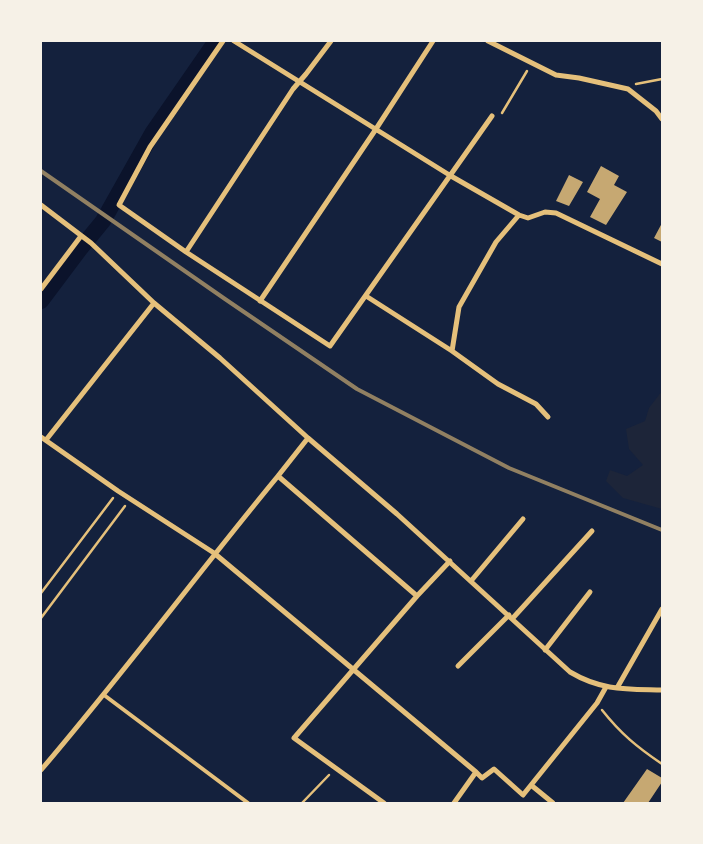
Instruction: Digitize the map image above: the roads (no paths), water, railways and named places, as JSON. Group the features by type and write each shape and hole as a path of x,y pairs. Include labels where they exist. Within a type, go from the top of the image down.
{"street":[{"path":"223,41 150,147 119,205 186,252 330,346 492,116"},
{"path":"234,41 451,176 519,215 528,218 544,212 556,213 662,264"},
{"path":"186,252 293,89 331,41"},
{"path":"260,301 433,41"},
{"path":"488,41 556,75 628,89 656,111 662,119"},
{"path":"41,205 91,243 154,303 220,358 308,438 397,514 570,672 584,680 606,687 662,690"},
{"path":"452,351 459,307 496,242 519,215"},
{"path":"41,289 81,236"},
{"path":"366,296 452,351 498,384 536,404 548,417"},
{"path":"154,303 44,438 118,491 214,553 482,778 494,769 523,795 597,703 606,687"},
{"path":"41,770 104,695 214,553 308,438"},
{"path":"278,476 417,596"},
{"path":"471,581 523,519"},
{"path":"458,666 510,617 592,531"},
{"path":"384,803 294,738 417,596 450,562"},
{"path":"545,650 590,592"},
{"path":"617,688 662,609"},
{"path":"454,803 476,772"},
{"path":"531,785 553,803"}],"lane":[{"path":"104,695 248,803"}],"waterway":[{"path":"41,301 103,221 153,132 216,41"}],"railway":[{"path":"41,171 357,389 509,468 662,530"}]}
